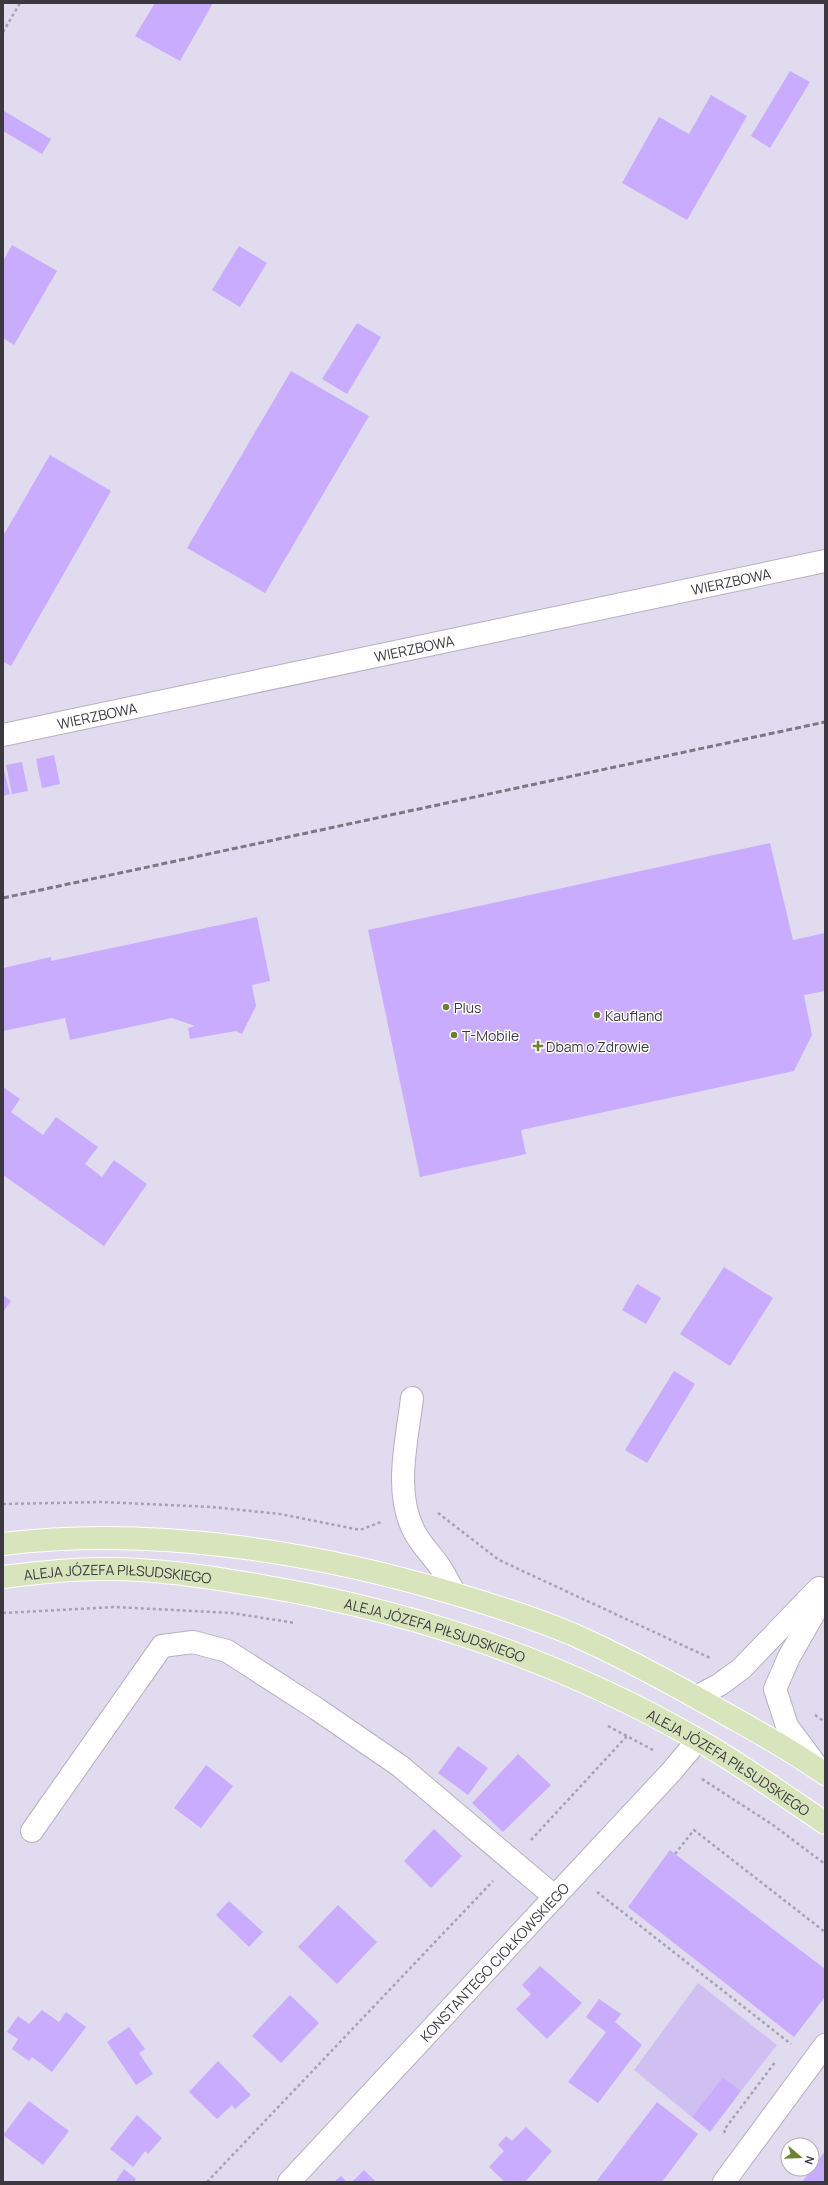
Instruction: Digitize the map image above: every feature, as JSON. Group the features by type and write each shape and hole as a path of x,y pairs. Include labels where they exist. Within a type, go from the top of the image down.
{"main road":[{"path":"3,1544 51,1539 142,1540 240,1548 331,1562 388,1575 530,1617 574,1635 696,1697 822,1772"},
{"name":"ALEJA JÓZEFA PIŁSUDSKIEGO","path":"3,1576 68,1570 146,1571 250,1584 356,1604 469,1636 511,1651 594,1686 698,1740 825,1823"}],"street":[{"name":"WIERZBOWA","path":"3,735 825,561"},
{"path":"412,1398 402,1482 407,1513 414,1531 426,1551 440,1567 455,1594"},
{"path":"696,1697 719,1685 741,1669 825,1581"},
{"path":"822,1772 787,1726 775,1689 788,1657 825,1594"},
{"path":"32,1831 162,1646 193,1642 227,1651 317,1709 400,1766 555,1897"},
{"name":"KONSTANTEGO CIOŁKOWSKIEGO","path":"290,2182 680,1764 698,1740"},
{"path":"724,2182 825,2045"}],"path":[{"path":"3,32 20,3"},
{"path":"3,1613 115,1607 232,1613 297,1623"},
{"path":"601,1723 680,1764 773,1825 825,1864"},
{"path":"207,2182 513,1860 627,1736"},
{"path":"675,1854 694,1830 825,1932"},
{"path":"575,1875 793,2046"}],"shaded area":[{"path":"698,1983 777,2045 741,2091 723,2077 692,2117 634,2070"}],"building":[{"path":"155,3 213,3 180,61 135,36"},
{"path":"790,71 810,82 770,148 751,136"},
{"path":"711,95 747,116 687,220 622,183 659,117 689,134"},
{"path":"4,111 51,139 42,154 3,131"},
{"path":"12,245 57,271 14,345 3,338 3,261"},
{"path":"239,246 267,263 240,307 212,290"},
{"path":"357,323 381,337 347,394 322,379"},
{"path":"291,371 369,416 265,593 187,548"},
{"path":"50,455 111,491 11,666 3,662 3,536"},
{"path":"54,755 60,784 42,788 36,759"},
{"path":"22,762 28,791 12,794 6,765"},
{"path":"3,766 10,794 3,796"},
{"name":"Kaufland","path":"770,843 793,940 825,933 825,991 804,995 812,1035 794,1071 521,1130 526,1154 420,1177 368,930"},
{"path":"257,917 270,981 252,985 256,1006 242,1034 236,1031 190,1039 188,1028 195,1026 172,1018 70,1040 65,1018 3,1031 3,968 51,957 51,961"},
{"path":"3,1087 20,1099 11,1112 43,1135 56,1117 98,1147 85,1164 102,1177 114,1160 147,1184 104,1246 3,1175"},
{"path":"724,1267 773,1298 730,1366 680,1334"},
{"path":"637,1284 661,1298 646,1324 622,1310"},
{"path":"3,1295 11,1301 3,1312"},
{"path":"674,1371 695,1384 647,1463 625,1450"},
{"path":"458,1746 488,1768 468,1795 438,1773"},
{"path":"518,1754 551,1785 503,1832 472,1803"},
{"path":"206,1765 233,1786 201,1828 174,1808"},
{"path":"434,1829 462,1856 431,1888 404,1861"},
{"path":"670,1850 825,1969 825,1997 794,2037 628,1907"},
{"path":"229,1901 263,1932 249,1947 216,1915"},
{"path":"338,1905 377,1942 337,1984 298,1947"},
{"path":"540,1966 582,2003 547,2039 516,2009 531,1994 522,1985"},
{"path":"290,1995 319,2023 281,2063 252,2036"},
{"path":"599,1999 621,2014 615,2022 642,2045 598,2103 568,2082 606,2032 586,2017"},
{"path":"42,2010 59,2022 66,2012 86,2027 52,2072 32,2057 29,2061 12,2049 18,2039 7,2032 18,2016 29,2024"},
{"path":"129,2027 145,2049 139,2053 153,2074 136,2085 107,2042"},
{"path":"218,2061 251,2095 235,2109 232,2105 217,2119 189,2092"},
{"path":"723,2077 741,2091 710,2132 692,2117"},
{"path":"29,2101 69,2131 43,2165 3,2135"},
{"path":"657,2102 698,2134 662,2182 596,2182"},
{"path":"137,2115 162,2138 148,2154 145,2151 133,2167 110,2149"},
{"path":"526,2127 552,2151 525,2182 505,2182 489,2167 504,2151 498,2145 506,2136 512,2141"},
{"path":"825,2151 825,2182 802,2182 806,2177 820,2177 820,2158"},
{"path":"124,2169 136,2179 134,2182 115,2182"},
{"path":"364,2170 376,2182 352,2182"},
{"path":"341,2176 347,2182 334,2182"}],"railway":[{"path":"3,898 825,722"}],"place":[{"name":"Plus","path":"446,1007"},
{"name":"Kaufland","path":"597,1015"},
{"name":"T-Mobile","path":"454,1035"},
{"name":"Dbam o Zdrowie","path":"538,1046"}]}
